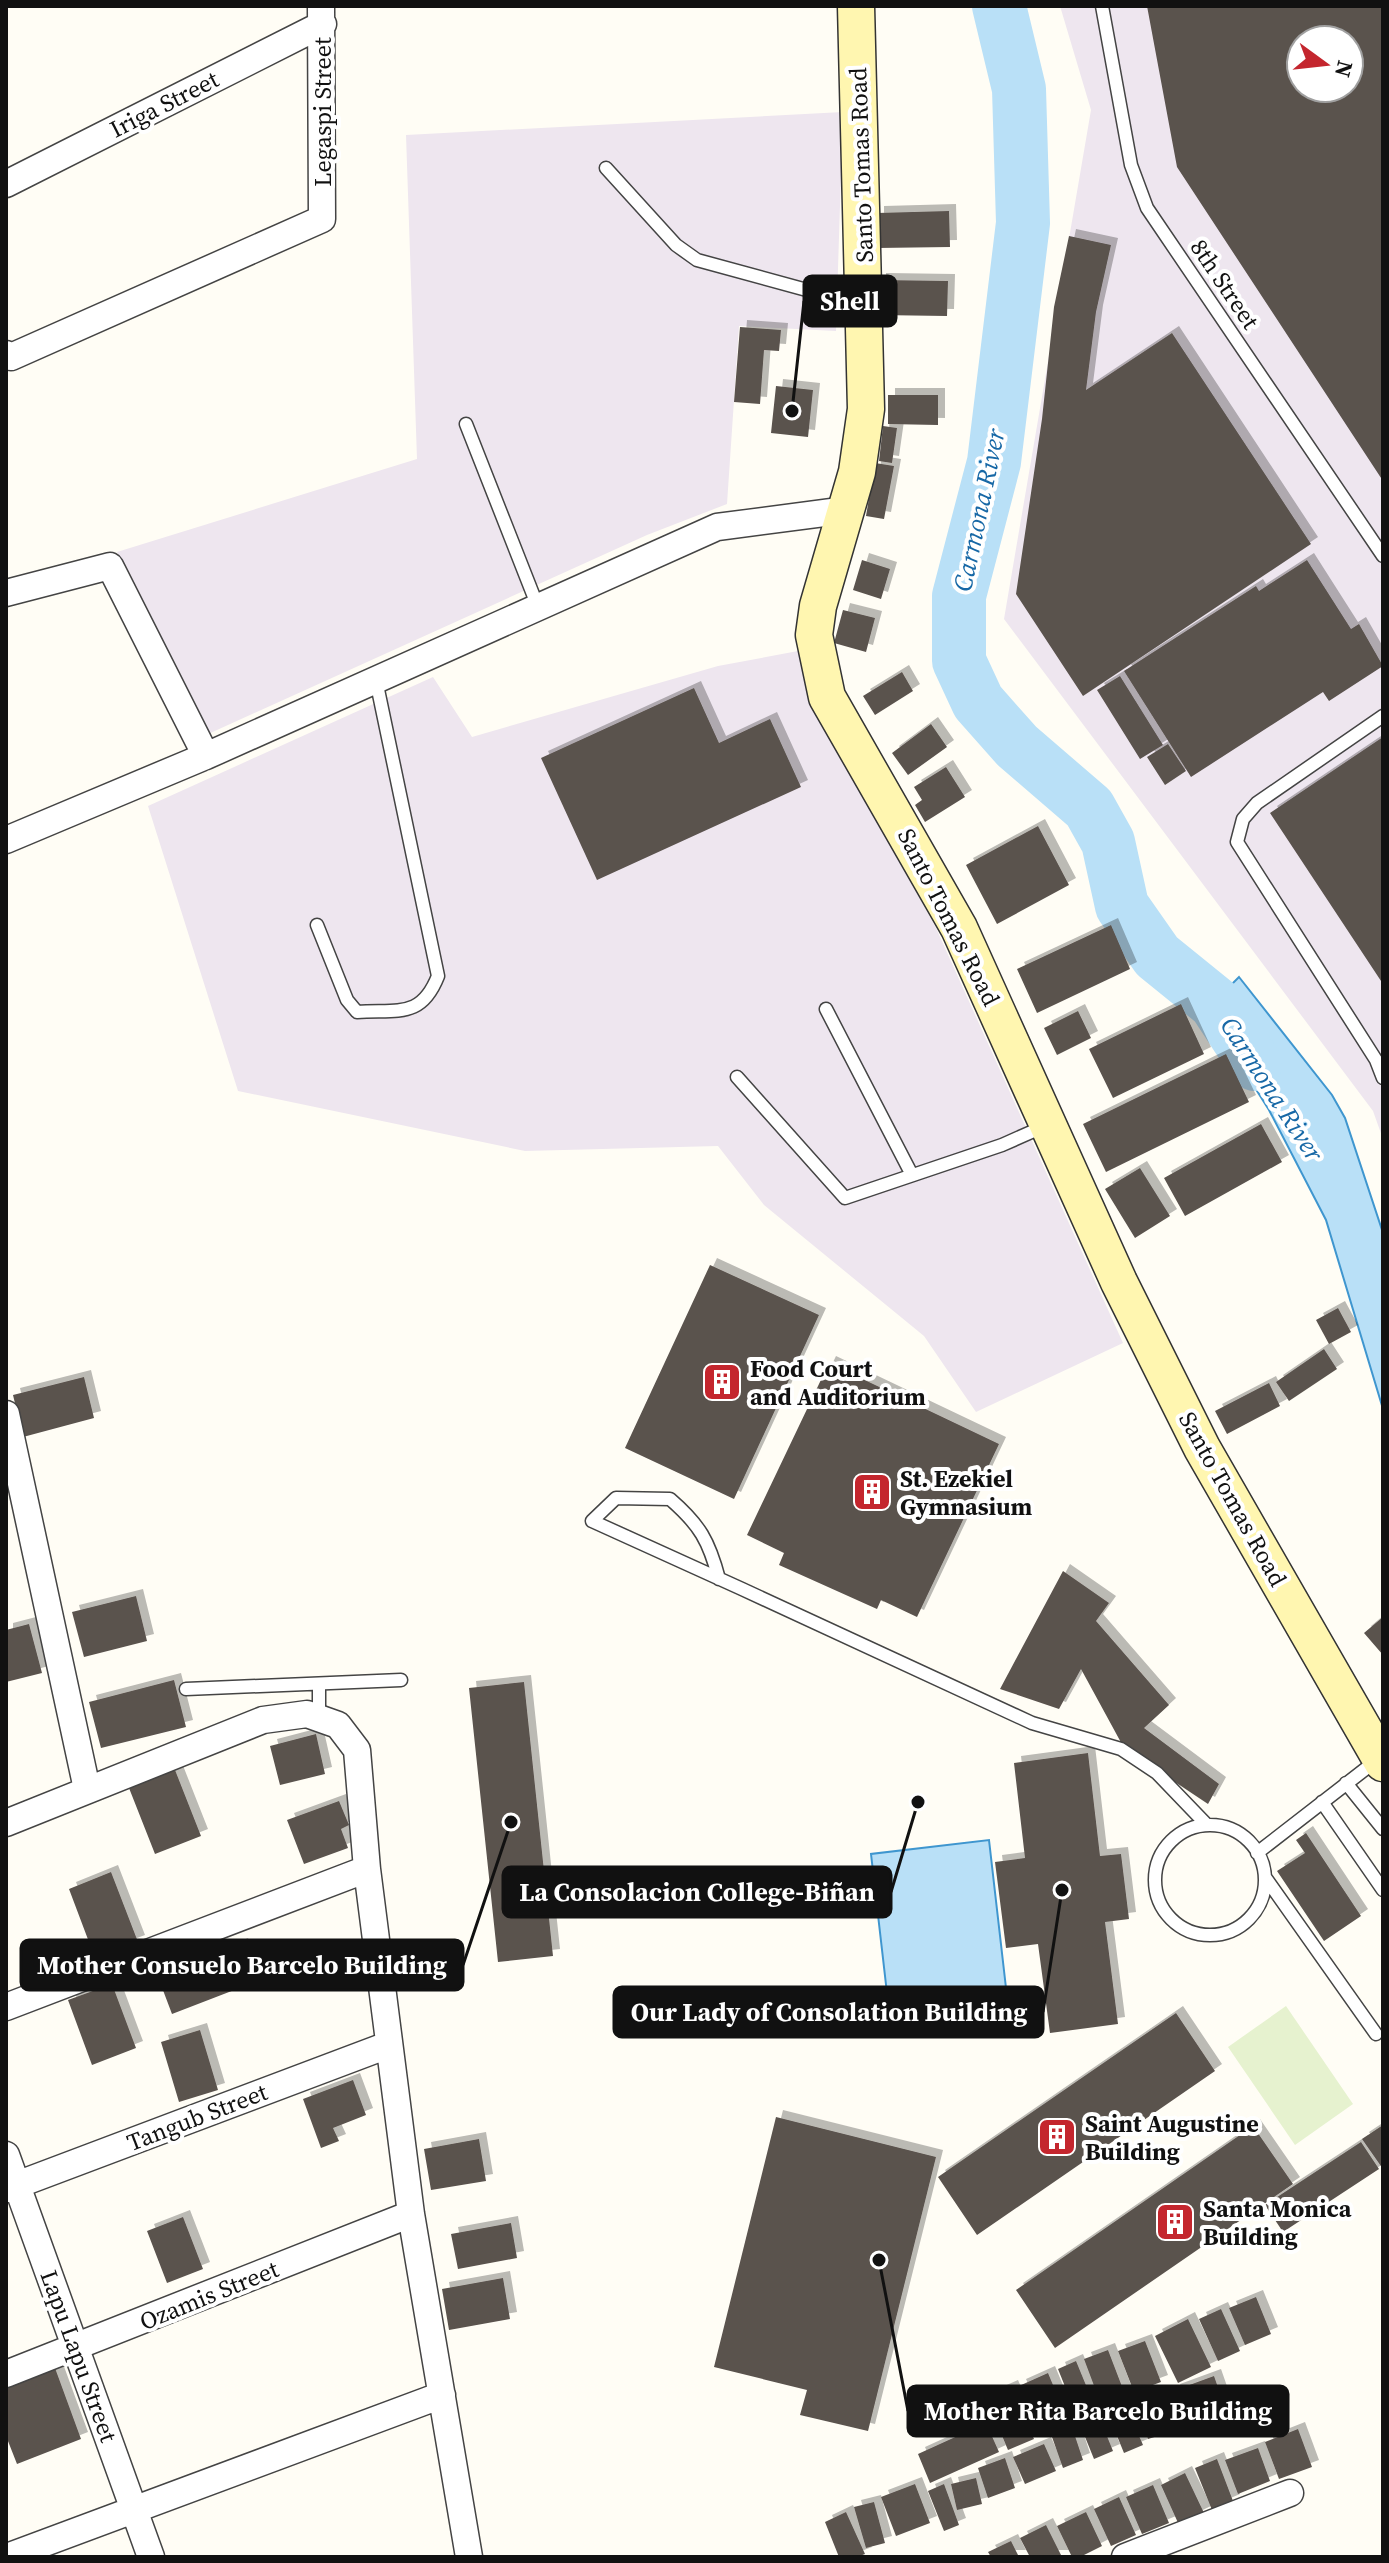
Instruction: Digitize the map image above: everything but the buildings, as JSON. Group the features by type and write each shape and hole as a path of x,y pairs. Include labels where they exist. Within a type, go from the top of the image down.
{"street":[{"name":"Santo Tomas Road","path":"856,6 866,409 857,472 818,606 814,635 827,697 959,928 1119,1282 1202,1448 1381,1760"},
{"name":"Iriga Street","path":"6,184 322,15"},
{"name":"Legaspi Street","path":"6,354 11,357 322,219 322,15"},
{"path":"6,840 206,756 717,527 847,510"},
{"path":"6,593 110,566 206,756"},
{"path":"6,1414 87,1789"},
{"path":"6,1823 263,1720 307,1714 338,1725 357,1750 367,1869 411,2214 469,2557"},
{"path":"6,2007 367,1869"},
{"name":"Tangub Street","path":"11,2187 388,2045"},
{"name":"Lapu Lapu Street","path":"6,2155 11,2187 78,2347 132,2511 151,2557"},
{"name":"Ozamis Street","path":"6,2374 411,2214"},
{"path":"7,2557 442,2395"},
{"path":"1125,2557 1290,2493"}],"lane":[{"name":"8th Street","path":"1102,6 1131,165 1147,208 1383,556"},
{"path":"606,168 676,245 697,260 865,306"},
{"path":"466,424 538,607"},
{"path":"317,925 347,1000 357,1012 416,1008 429,998 438,976 376,680"},
{"path":"1383,716 1257,803 1243,819 1237,842 1376,1060 1383,1078"},
{"path":"826,1009 912,1175"},
{"path":"737,1077 845,1198 1002,1145 1048,1125"},
{"path":"719,1579 710,1543 690,1516 670,1499 616,1498 592,1521 1032,1723 1121,1749 1157,1773 1206,1824 1240,1833 1257,1853 1265,1877 1376,2034"},
{"path":"186,1689 401,1680"},
{"path":"319,1684 319,1718"},
{"path":"1257,1853 1346,1783 1381,1760"},
{"path":"1346,1783 1383,1829"},
{"path":"1322,1802 1383,1890"},
{"path":"1206,1824 1174,1837 1156,1866 1156,1894 1167,1916 1196,1934 1230,1932 1257,1910 1265,1877"}],"shaded area":[{"path":"1060,6 1383,6 1383,1139 1373,1111 1004,619 1091,110"},
{"path":"843,112 836,331 739,326 727,504 647,535 206,735 117,552 417,459 406,135"},
{"path":"798,651 813,703 936,928 1123,1343 976,1412 924,1336 764,1205 718,1146 525,1151 238,1091 148,806 433,677 472,737 718,666"}],"green space":[{"path":"1286,2006 1353,2104 1295,2145 1228,2047"}],"water":[{"path":"1239,977 1332,1095 1345,1118 1383,1233 1383,1409 1326,1220 1269,1110 1206,1010"},
{"path":"989,1840 1006,1988 888,2002 871,1854"}],"waterway":[{"name":"Carmona River","path":"999,6 1019,89 1023,223 994,462 959,596 959,661 978,702 1017,746 1089,808 1108,842 1122,906 1157,956 1215,1003 1255,1064"}],"place":[{"name":"Shell","path":"792,411"},
{"name":"Food Court and Auditorium","path":"722,1382"},
{"name":"St. Ezekiel Gymnasium","path":"872,1492"},
{"name":"La Consolacion College-Biñan","path":"918,1802"},
{"name":"Mother Consuelo Barcelo Building","path":"511,1822"},
{"name":"Our Lady of Consolation Building","path":"1062,1890"},
{"name":"Saint Augustine Building","path":"1057,2137"},
{"name":"Santa Monica Building","path":"1175,2222"},
{"name":"Mother Rita Barcelo Building","path":"879,2260"}]}
